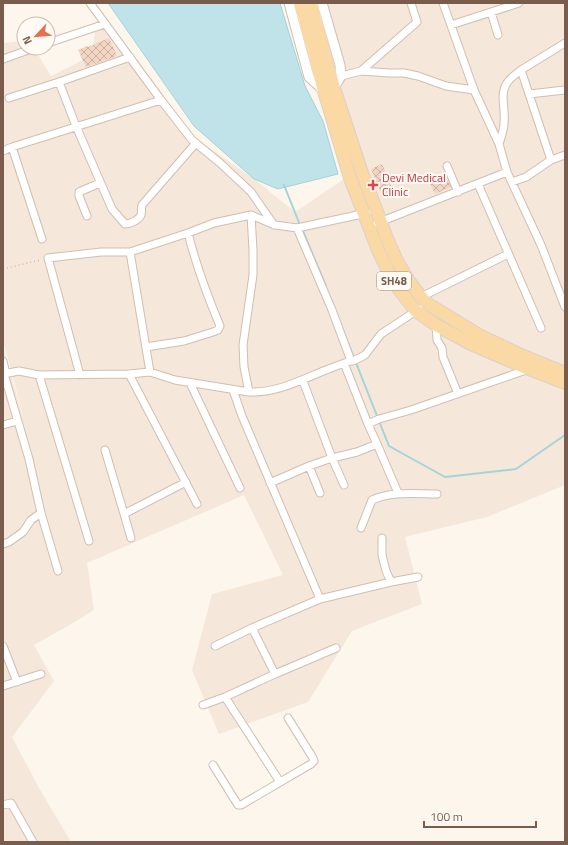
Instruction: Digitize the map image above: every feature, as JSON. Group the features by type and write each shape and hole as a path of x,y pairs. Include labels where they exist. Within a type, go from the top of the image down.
{"main road":[{"name":"SH48","path":"300,3 331,77"},
{"name":"SH48","path":"311,3 331,77 329,90 350,178 388,271 400,291 416,311 436,325 471,344 565,383"},
{"name":"SH48","path":"329,90 397,261 409,281 425,301 480,335 521,355 565,373"}],"street":[{"path":"90,3 192,140 220,163 251,192 275,225"},
{"path":"289,3 309,77 329,90"},
{"path":"322,3 340,65 331,77"},
{"path":"361,71 417,22 411,3"},
{"path":"443,3 474,90 499,144 512,182 541,245 565,307"},
{"path":"451,25 519,3"},
{"path":"491,12 498,35"},
{"path":"56,40 105,24"},
{"path":"499,144 505,122 502,95 507,82 521,70 565,43"},
{"path":"3,59 16,54"},
{"path":"9,98 130,57"},
{"path":"521,70 550,160"},
{"path":"331,77 361,71 404,73 418,76 446,86 474,90"},
{"path":"59,82 76,126 112,209 125,224 128,224 140,217 142,205 196,143"},
{"path":"529,94 565,90"},
{"path":"3,151 76,126 161,100"},
{"path":"12,147 42,239"},
{"path":"512,182 526,177 550,160 565,155"},
{"path":"447,166 458,192"},
{"path":"369,226 508,172"},
{"path":"87,216 79,196 79,192 100,183"},
{"path":"478,184 541,328"},
{"path":"80,375 48,258 101,252 130,252 214,223 251,215 275,225 297,228 364,214 376,209"},
{"path":"249,392 244,367 243,345 253,275 251,215"},
{"path":"297,228 332,310 347,362 368,424 398,493"},
{"path":"146,347 184,341 218,330 220,326 209,301 188,233"},
{"path":"130,252 150,372"},
{"path":"5,374 19,372 39,375 80,375 150,372 175,380 233,390 260,392 276,390 303,381 365,355 381,334 416,311 425,301 508,254"},
{"path":"436,325 437,340 442,348 443,357 458,394"},
{"path":"3,361 17,421 29,459 41,513 58,571"},
{"path":"368,424 529,369"},
{"path":"129,374 197,504"},
{"path":"39,375 89,541"},
{"path":"303,381 332,458 344,485"},
{"path":"190,383 240,488"},
{"path":"233,390 242,416 320,599"},
{"path":"3,425 17,421"},
{"path":"270,483 309,466 377,444"},
{"path":"105,450 131,538"},
{"path":"309,466 320,493"},
{"path":"124,514 186,482"},
{"path":"361,528 372,500 398,493 437,494"},
{"path":"3,544 9,542 23,532 31,520 41,513"},
{"path":"382,538 382,555 391,582"},
{"path":"215,646 252,628 320,599 418,577"},
{"path":"252,628 275,674"},
{"path":"3,646 17,682"},
{"path":"204,705 336,648"},
{"path":"3,686 40,674"},
{"path":"225,697 280,782"},
{"path":"213,765 238,805 241,805 311,764 314,761 288,718"},
{"path":"3,805 11,803 33,842"}],"path":[{"path":"3,269 48,258"}],"shaded area":[{"path":"316,3 565,3 565,485 487,517 405,537 422,604 352,631 308,702 219,734 192,670 212,594 283,575 244,495 87,563 94,610 34,645 54,681 12,737 39,788 71,842 3,842 3,346 25,425 3,341 3,43 16,42 16,56 39,56 51,76 91,56 98,14 185,131 254,179 295,212 353,173 341,137"}],"water":[{"path":"108,3 280,3 305,86 323,121 338,174 278,189 254,179 194,126"}],"building":[{"path":"109,38 117,56 86,67 78,50"},
{"path":"382,164 393,190 382,195 371,169"},
{"path":"446,177 451,187 435,194 430,184"}],"waterway":[{"path":"284,185 300,225"},
{"path":"302,229 326,286"},
{"path":"339,320 389,446 445,477 516,469 565,435"}],"place":[{"name":"Devi Medical Clinic","path":"373,185"}]}
